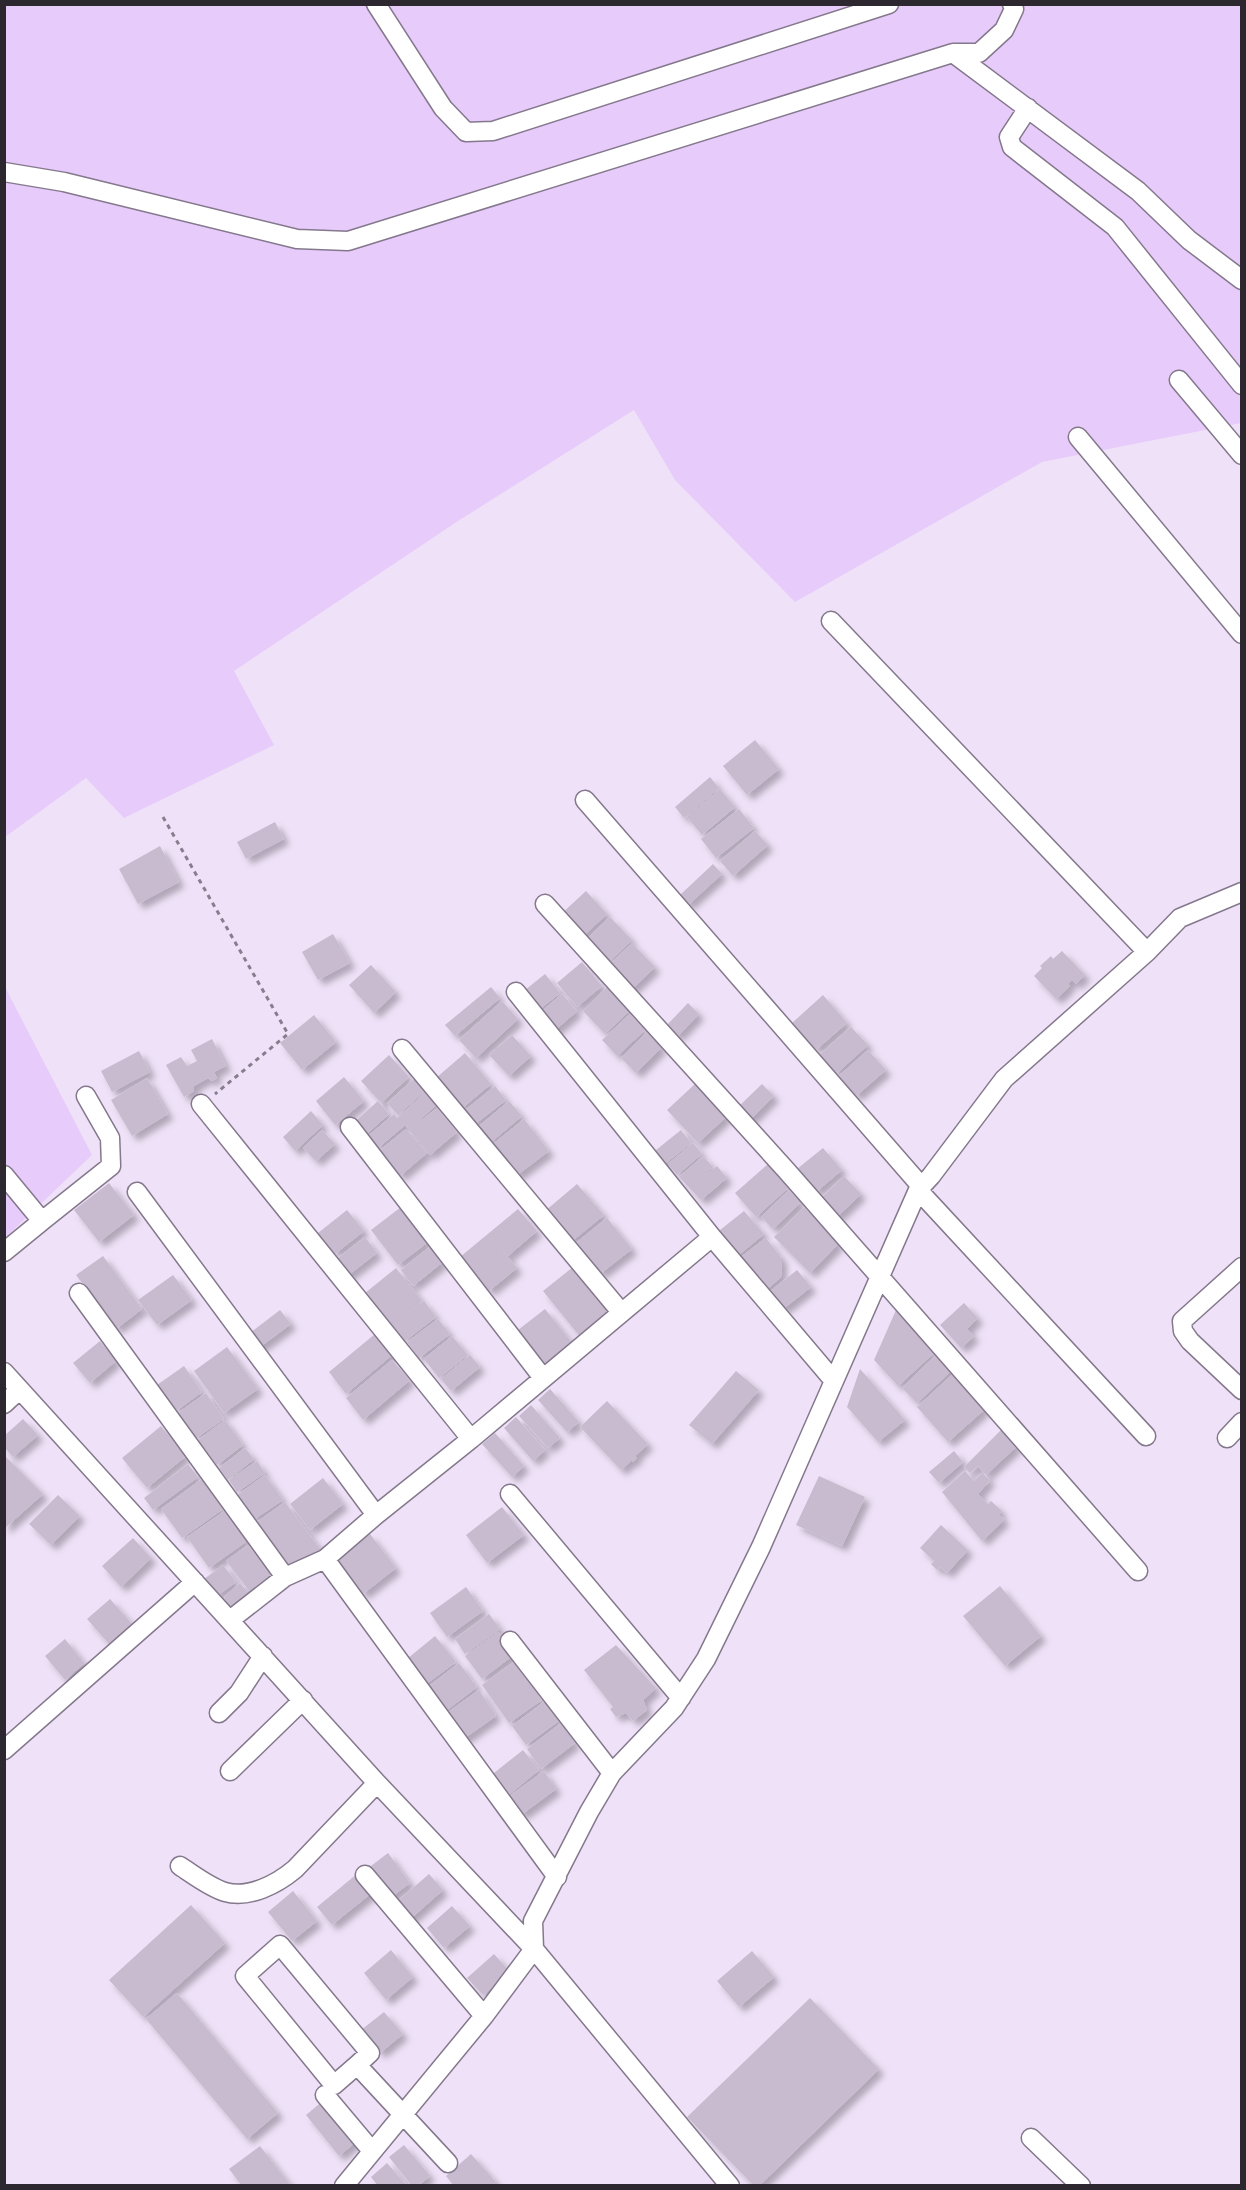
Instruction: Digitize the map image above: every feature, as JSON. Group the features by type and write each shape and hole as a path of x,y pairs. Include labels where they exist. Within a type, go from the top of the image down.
{"street":[{"path":"376,4 443,108 466,132 493,131 889,4"},
{"path":"4,172 64,182 297,239 348,241 953,53 978,52 1004,30 1014,9 1012,4"},
{"path":"953,53 1138,191 1189,240 1242,280"},
{"path":"1028,108 1009,137 1011,147 1115,227 1242,385"},
{"path":"1179,380 1242,456"},
{"path":"1078,437 1242,634"},
{"path":"831,621 1147,952"},
{"path":"585,800 920,1188 1146,1436"},
{"path":"344,2186 484,2016 534,1949 533,1921 589,1812 612,1773 674,1708 706,1659 761,1547 920,1188 1004,1079 1147,952 1180,918 1240,894"},
{"path":"545,904 786,1170 1138,1571"},
{"path":"516,992 712,1237 834,1381"},
{"path":"402,1049 621,1312"},
{"path":"4,1252 111,1166 110,1138 86,1096"},
{"path":"201,1104 471,1439"},
{"path":"350,1127 543,1378"},
{"path":"4,1175 42,1221"},
{"path":"136,1192 376,1515"},
{"path":"230,1620 285,1577 325,1559 712,1237"},
{"path":"1241,1267 1182,1321 1183,1331 1190,1341 1242,1390"},
{"path":"79,1293 285,1577"},
{"path":"4,1372 377,1783 534,1949 730,2186"},
{"path":"4,1404 19,1390"},
{"path":"1227,1438 1242,1422"},
{"path":"510,1494 681,1698"},
{"path":"325,1559 557,1876"},
{"path":"4,1750 195,1582"},
{"path":"510,1641 612,1773"},
{"path":"219,1713 239,1693 263,1656"},
{"path":"230,1771 303,1700"},
{"path":"180,1866 204,1882 226,1892 244,1893 281,1881 377,1783"},
{"path":"365,1875 484,2016"},
{"path":"280,1945 370,2053 357,2065 334,2085 245,1976 280,1945"},
{"path":"357,2065 448,2163"},
{"path":"325,2095 372,2151"},
{"path":"1031,2138 1082,2186"}],"path":[{"path":"163,817 288,1034 260,1059 201,1104"}],"shaded area":[{"path":"5,5 1241,5 1241,423 1042,462 795,602 675,480 634,410 458,521 234,671 274,745 124,818 86,778 5,837"},
{"path":"4,985 92,1155 5,1238 4,1238"}],"building":[{"path":"755,740 779,769 747,795 723,766"},
{"path":"710,777 719,788 684,818 675,807"},
{"path":"720,789 735,807 702,835 687,817"},
{"path":"739,809 754,828 716,858 701,839"},
{"path":"275,822 284,839 246,859 237,842"},
{"path":"755,831 768,845 733,876 720,861"},
{"path":"160,846 179,882 138,904 119,869"},
{"path":"713,864 722,874 688,905 679,896"},
{"path":"586,891 607,914 581,938 560,915"},
{"path":"610,917 632,940 609,962 588,938"},
{"path":"333,934 350,963 318,980 302,952"},
{"path":"632,943 655,967 630,991 607,967"},
{"path":"1062,951 1085,975 1076,984 1072,980 1068,984 1070,986 1056,999 1034,976 1042,968 1040,966 1051,956 1053,959"},
{"path":"582,962 602,986 577,1007 557,983"},
{"path":"371,965 396,992 374,1013 349,985"},
{"path":"545,974 560,993 535,1013 520,994"},
{"path":"491,987 500,998 455,1036 445,1025"},
{"path":"607,987 630,1010 605,1034 583,1011"},
{"path":"562,994 577,1011 552,1033 537,1015"},
{"path":"823,995 847,1023 816,1050 792,1023"},
{"path":"502,1001 518,1019 476,1058 459,1040"},
{"path":"688,1003 699,1014 677,1037 666,1026"},
{"path":"630,1014 645,1030 617,1056 602,1040"},
{"path":"314,1015 336,1042 302,1070 280,1043"},
{"path":"851,1027 868,1045 836,1074 819,1055"},
{"path":"647,1032 662,1047 636,1073 621,1058"},
{"path":"512,1035 531,1056 509,1076 489,1055"},
{"path":"212,1039 226,1066 214,1072 217,1078 212,1081 208,1078 194,1086 194,1091 184,1097 166,1065 181,1057 187,1066 197,1061 191,1050"},
{"path":"868,1050 886,1070 856,1096 839,1076"},
{"path":"139,1051 150,1072 112,1092 101,1071"},
{"path":"465,1053 491,1084 461,1109 436,1078"},
{"path":"389,1055 409,1077 381,1103 361,1081"},
{"path":"344,1077 364,1101 335,1125 316,1101"},
{"path":"147,1078 168,1114 132,1136 111,1100"},
{"path":"415,1078 426,1090 398,1115 387,1103"},
{"path":"696,1083 727,1116 698,1143 667,1110"},
{"path":"762,1084 774,1096 748,1122 736,1109"},
{"path":"495,1086 506,1100 474,1125 463,1112"},
{"path":"426,1092 437,1104 409,1130 405,1125 378,1148 367,1137 394,1114 397,1118"},
{"path":"378,1101 389,1114 363,1137 352,1124"},
{"path":"509,1101 522,1116 490,1143 477,1128"},
{"path":"437,1108 457,1132 430,1155 409,1130"},
{"path":"311,1111 323,1125 295,1151 283,1137"},
{"path":"524,1119 549,1151 516,1176 492,1145"},
{"path":"406,1129 427,1153 400,1176 379,1151"},
{"path":"322,1130 335,1144 316,1161 303,1148"},
{"path":"681,1130 691,1143 661,1167 651,1154"},
{"path":"693,1143 702,1154 677,1175 668,1164"},
{"path":"823,1148 842,1170 816,1192 797,1169"},
{"path":"703,1156 713,1167 693,1186 717,1166 727,1178 701,1200 679,1177"},
{"path":"768,1164 788,1188 756,1217 735,1193"},
{"path":"844,1176 861,1194 836,1218 819,1200"},
{"path":"109,1183 134,1215 99,1242 74,1210"},
{"path":"577,1184 604,1215 571,1242 545,1211"},
{"path":"789,1190 801,1202 773,1229 761,1217"},
{"path":"401,1207 428,1242 398,1265 371,1230"},
{"path":"804,1207 839,1243 810,1273 774,1237"},
{"path":"518,1209 537,1231 508,1256 492,1238 517,1268 489,1291 460,1257"},
{"path":"347,1210 364,1231 335,1254 318,1233"},
{"path":"744,1211 764,1234 735,1258 715,1234"},
{"path":"607,1218 632,1249 600,1274 576,1243"},
{"path":"365,1237 377,1253 346,1277 334,1261"},
{"path":"766,1238 782,1259 781,1277 765,1291 737,1260"},
{"path":"430,1247 443,1262 413,1286 401,1270"},
{"path":"103,1256 142,1309 116,1329 76,1275"},
{"path":"573,1267 611,1314 581,1338 543,1291"},
{"path":"396,1268 422,1301 397,1322 424,1301 436,1317 405,1341 365,1293"},
{"path":"797,1270 811,1287 782,1310 768,1293"},
{"path":"173,1275 192,1300 157,1325 138,1300"},
{"path":"964,1303 978,1318 967,1329 974,1336 961,1348 940,1325"},
{"path":"545,1309 575,1346 548,1368 518,1330"},
{"path":"280,1310 291,1324 256,1350 246,1336"},
{"path":"896,1310 934,1353 898,1386 874,1360"},
{"path":"438,1319 450,1334 419,1358 407,1342"},
{"path":"375,1334 393,1354 346,1394 329,1372"},
{"path":"452,1336 468,1355 439,1378 424,1359"},
{"path":"100,1341 116,1361 90,1383 73,1363"},
{"path":"227,1347 258,1389 224,1413 194,1371"},
{"path":"938,1353 953,1369 917,1403 902,1388"},
{"path":"470,1355 480,1367 451,1391 441,1379"},
{"path":"392,1360 410,1380 363,1420 346,1398"},
{"path":"184,1366 202,1392 176,1411 157,1385"},
{"path":"860,1369 905,1420 878,1442 847,1407"},
{"path":"736,1371 759,1390 712,1444 689,1425"},
{"path":"953,1374 985,1409 948,1442 917,1407"},
{"path":"550,1389 579,1422 567,1432 538,1400"},
{"path":"206,1393 224,1419 196,1438 178,1413"},
{"path":"607,1401 648,1444 635,1456 637,1458 633,1462 632,1460 621,1470 580,1427"},
{"path":"531,1405 560,1438 548,1448 519,1416"},
{"path":"516,1417 545,1450 533,1461 504,1428"},
{"path":"23,1419 38,1435 13,1457 4,1447 4,1436"},
{"path":"225,1420 243,1445 217,1465 198,1440"},
{"path":"161,1426 186,1456 147,1488 122,1458"},
{"path":"1001,1430 1017,1446 986,1475 978,1466 970,1473 964,1467"},
{"path":"495,1433 524,1466 512,1477 482,1444"},
{"path":"245,1448 254,1459 228,1480 219,1468"},
{"path":"954,1451 963,1462 939,1483 929,1472"},
{"path":"4,1455 43,1494 4,1529"},
{"path":"257,1461 265,1473 237,1492 229,1480"},
{"path":"188,1464 198,1477 153,1510 144,1498"},
{"path":"965,1471 974,1481 982,1473 990,1480 978,1494 988,1504 991,1501 1002,1511 998,1515 1005,1519 982,1541 942,1492"},
{"path":"265,1475 283,1500 253,1520 236,1496"},
{"path":"819,1476 865,1497 842,1546 796,1525"},
{"path":"323,1478 343,1504 310,1530 290,1504"},
{"path":"202,1479 223,1509 182,1538 161,1509"},
{"path":"58,1495 80,1516 51,1545 29,1524"},
{"path":"285,1502 321,1550 294,1571 257,1522"},
{"path":"502,1507 524,1535 487,1563 466,1535"},
{"path":"226,1510 247,1541 209,1568 187,1537"},
{"path":"941,1525 968,1550 947,1573 940,1567 937,1570 931,1564 934,1561 920,1548"},
{"path":"370,1534 396,1568 363,1594 336,1560"},
{"path":"133,1538 151,1558 121,1587 102,1566"},
{"path":"248,1545 272,1577 251,1593 226,1561"},
{"path":"223,1565 236,1582 217,1596 204,1579"},
{"path":"240,1583 251,1596 231,1613 224,1597"},
{"path":"1000,1586 1041,1636 1005,1666 963,1616"},
{"path":"466,1587 483,1611 447,1637 430,1613"},
{"path":"110,1599 132,1624 109,1644 87,1619"},
{"path":"489,1614 500,1629 465,1654 455,1639"},
{"path":"498,1632 515,1654 482,1679 465,1656"},
{"path":"435,1636 456,1662 422,1687 402,1663"},
{"path":"65,1639 84,1663 65,1680 45,1656"},
{"path":"616,1645 656,1688 643,1700 647,1710 633,1721 626,1713 616,1717 610,1709 613,1707 584,1670"},
{"path":"515,1661 542,1700 509,1723 482,1685"},
{"path":"459,1663 477,1687 443,1713 425,1689"},
{"path":"479,1690 496,1716 462,1740 444,1715"},
{"path":"545,1701 560,1720 526,1745 512,1726"},
{"path":"561,1723 575,1743 541,1769 527,1749"},
{"path":"523,1750 539,1770 505,1798 489,1777"},
{"path":"544,1771 556,1789 521,1815 508,1797"},
{"path":"388,1853 410,1883 390,1898 367,1869"},
{"path":"358,1873 374,1891 332,1925 317,1907"},
{"path":"429,1874 443,1890 408,1921 393,1905"},
{"path":"293,1891 317,1921 292,1941 268,1912"},
{"path":"191,1905 225,1943 143,2017 109,1980"},
{"path":"452,1906 470,1926 444,1948 427,1928"},
{"path":"391,1950 413,1977 386,2000 364,1973"},
{"path":"752,1951 774,1977 739,2007 717,1981"},
{"path":"494,1954 510,1972 483,1995 467,1978"},
{"path":"177,1993 278,2113 247,2139 146,2019"},
{"path":"810,1998 879,2069 759,2186 754,2186 687,2117"},
{"path":"384,2012 403,2034 380,2053 361,2030"},
{"path":"324,2100 358,2140 339,2156 306,2115"},
{"path":"404,2145 430,2176 418,2186 412,2186 389,2157"},
{"path":"260,2146 291,2186 242,2186 229,2169"},
{"path":"471,2154 496,2182 492,2186 454,2186 446,2176"},
{"path":"387,2163 407,2186 378,2186 371,2177"}]}
